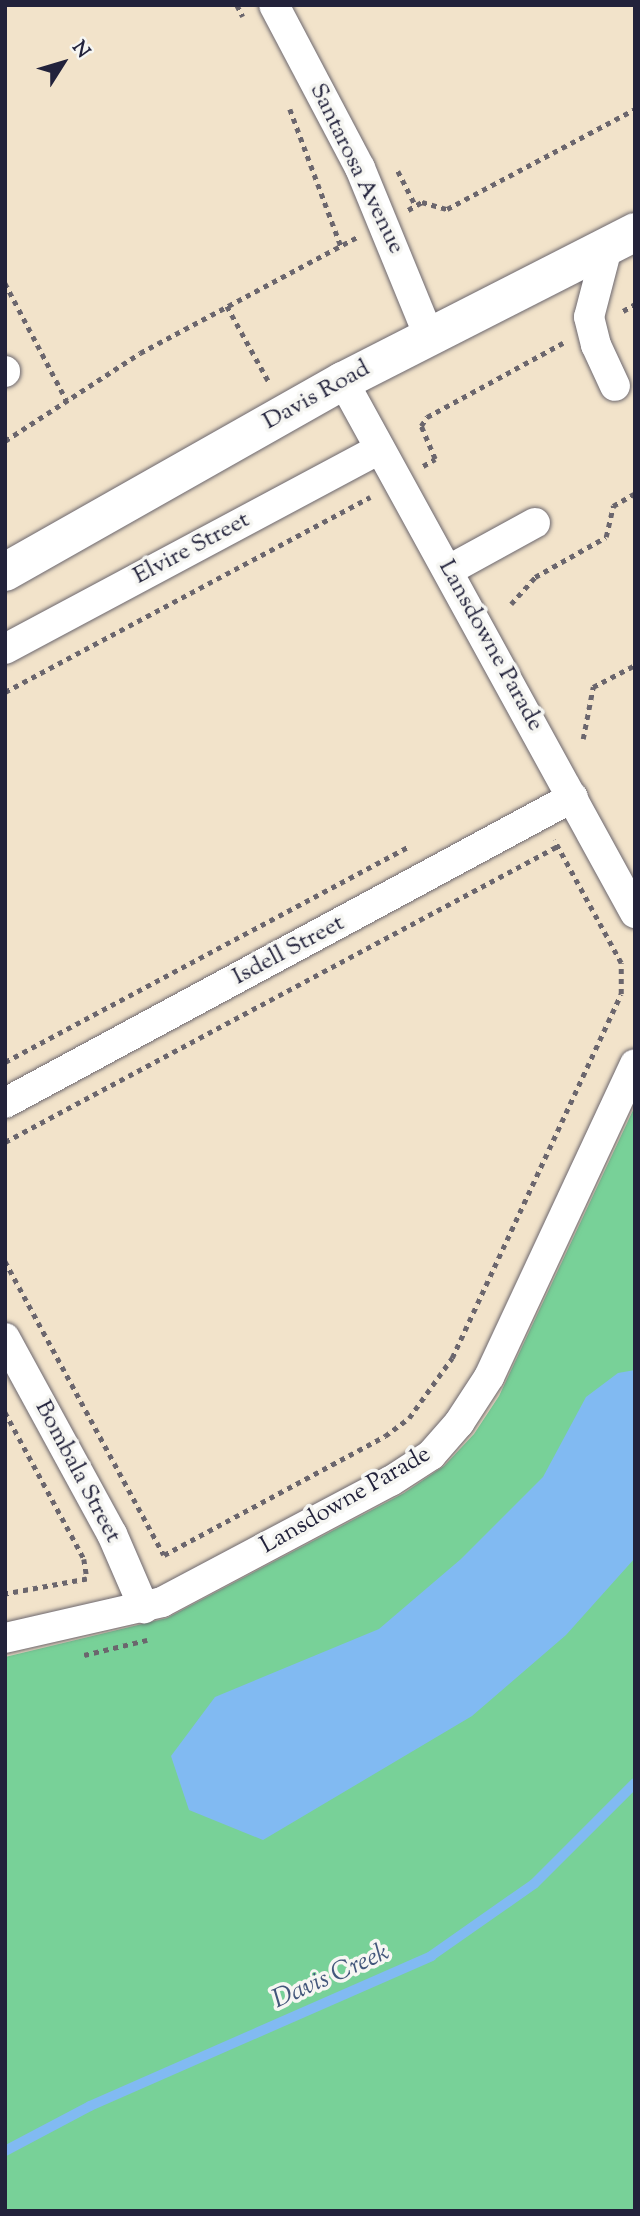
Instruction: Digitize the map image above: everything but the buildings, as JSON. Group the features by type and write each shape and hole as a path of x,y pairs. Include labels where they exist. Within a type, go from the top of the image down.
{"street":[{"name":"Santarosa Avenue","path":"274,5 385,223 429,336"},
{"name":"Davis Road","path":"5,572 343,380 621,240"},
{"path":"615,386 589,317 621,240"},
{"name":"Lansdowne Parade","path":"343,380 635,913"},
{"name":"Elvire Street","path":"5,649 379,449"},
{"path":"449,570 535,523"},
{"name":"Isdell Street","path":"5,1103 573,797"},
{"name":"Lansdowne Parade","path":"5,1639 144,1608 197,1586 391,1481 443,1443 489,1377 635,1064"},
{"name":"Bombala Street","path":"5,1338 112,1534 144,1608"}],"path":[{"path":"237,5 248,27"},
{"path":"285,98 341,246"},
{"path":"5,442 140,353 422,202 447,209 635,109"},
{"path":"5,283 67,401"},
{"path":"400,481 435,459 421,426 427,417 635,304"},
{"path":"511,604 535,577 606,537 613,506 634,494"},
{"path":"5,692 370,497 376,509"},
{"path":"583,739 593,687 635,664"},
{"path":"5,1062 416,842"},
{"path":"5,1142 558,846 621,964 621,994 452,1358 430,1393 385,1436 164,1555 5,1261"},
{"path":"5,1412 84,1559 87,1579 5,1594"}],"green space":[{"path":"635,1106 635,2211 5,2211 5,1657 167,1618 404,1493 444,1466 474,1434 499,1396"}],"water":[{"path":"635,1370 635,1558 566,1635 472,1716 263,1840 189,1810 171,1756 215,1697 379,1629 461,1559 543,1477 586,1397 618,1373"}],"waterway":[{"name":"Davis Creek","path":"5,2151 90,2106 431,1956 534,1884 635,1783"}]}
